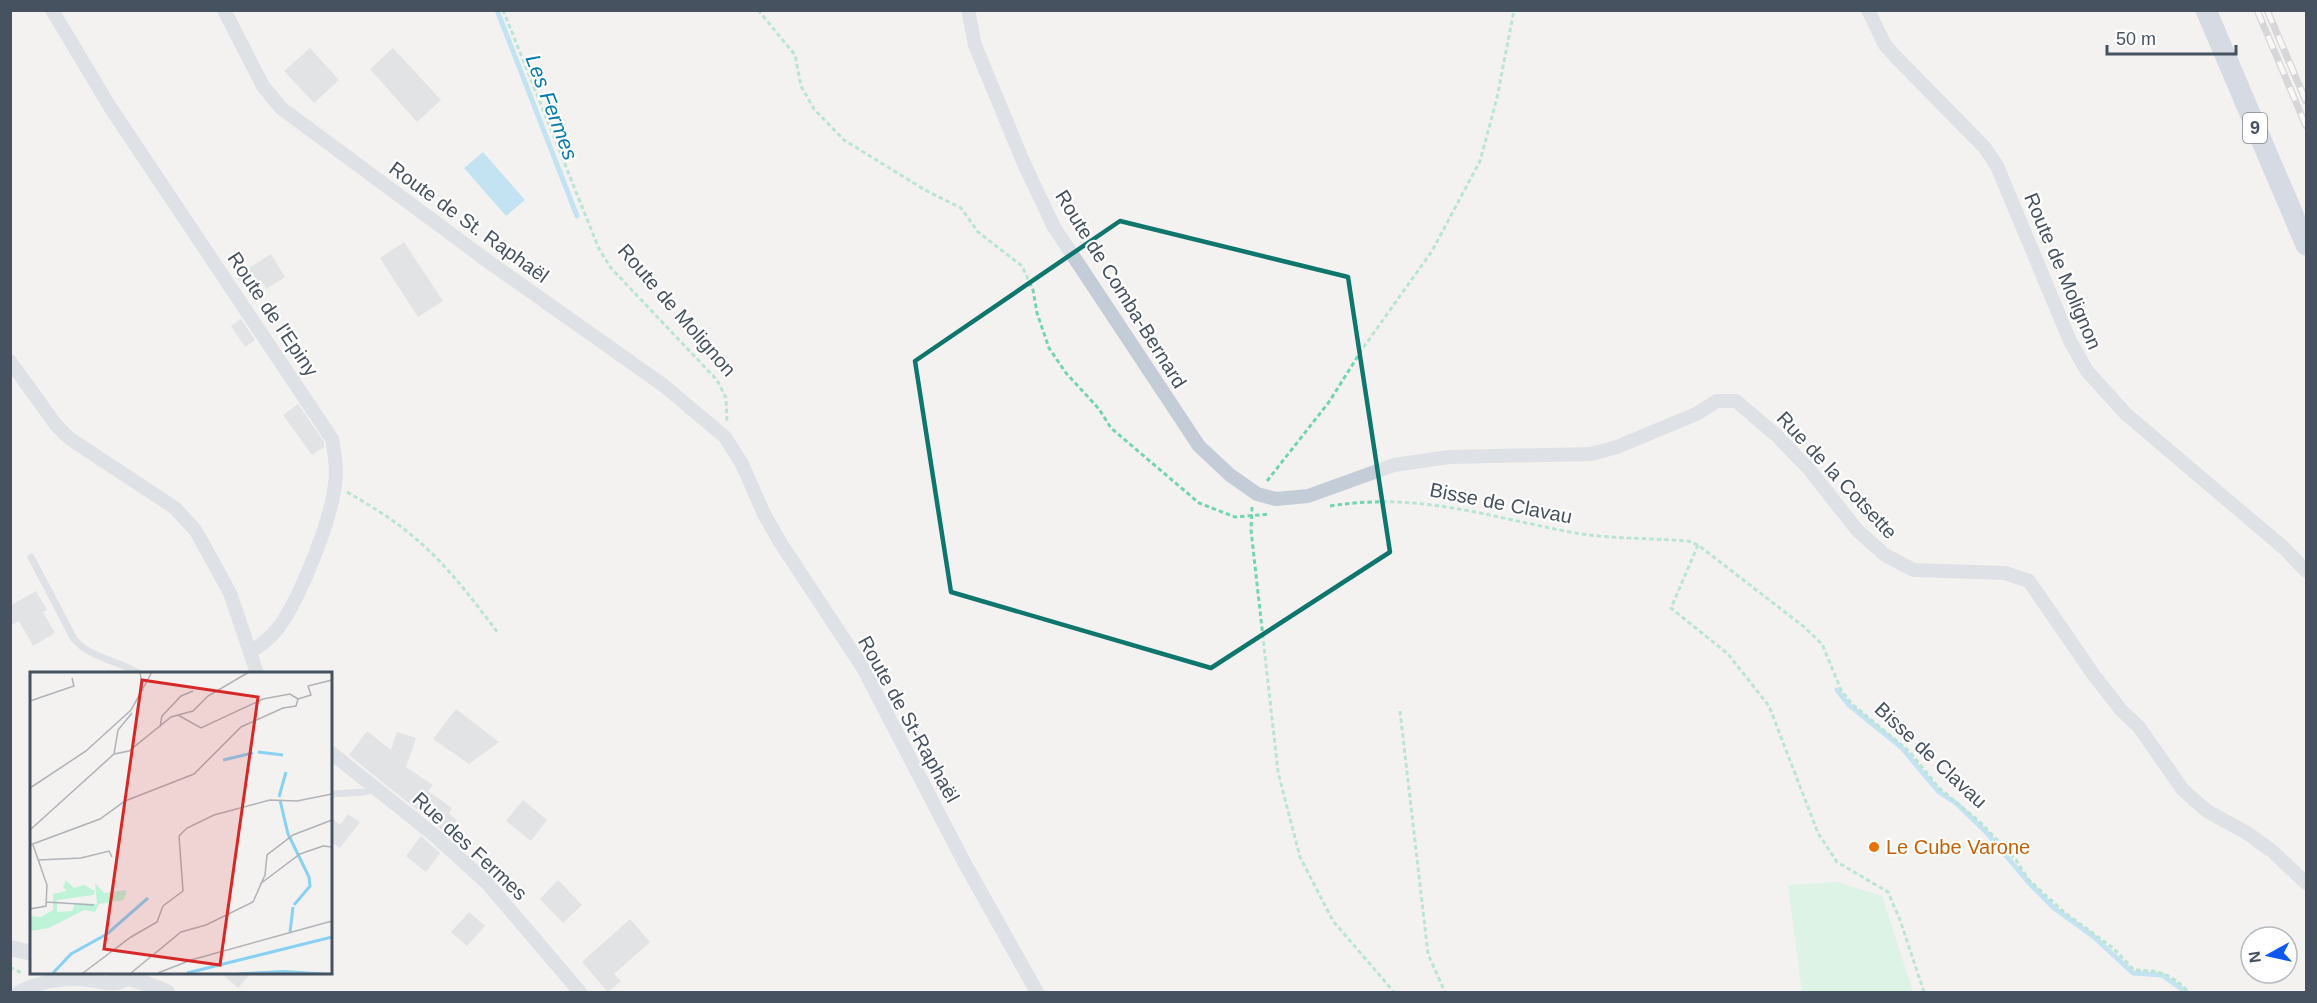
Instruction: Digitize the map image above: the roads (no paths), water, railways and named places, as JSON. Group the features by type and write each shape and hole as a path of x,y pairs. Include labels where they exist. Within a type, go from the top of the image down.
{"main road":[{"name":"9","path":"2206,10 2307,245"}],"street":[{"name":"Route de l'Epiny","path":"52,10 111,107 332,439 336,463 335,485 314,553 293,604 266,642 250,652"},
{"name":"Route de St. Raphaël","path":"224,10 262,86 281,108 489,262 663,385 725,437"},
{"name":"Route de Comba-Bernard","path":"968,10 975,45 1024,166 1054,227 1199,446 1230,475 1257,494"},
{"name":"Route de Molignon","path":"1868,10 1886,45 1985,148 1997,166 2070,341 2087,371 2126,414 2285,549 2307,571"},
{"path":"10,361 56,425 69,438 175,508 196,531 230,593 257,672"},
{"name":"Rue de la Cotsette","path":"1257,494 1276,499 1308,496 1394,465 1449,457 1591,454 1647,435 1696,414 1717,402 1736,401 1777,436 1809,469 1857,530 1885,555 1914,570 2005,573 2029,582 2093,674 2121,710 2139,727 2183,790 2206,811 2247,833 2272,851 2307,882"},
{"name":"Route de St-Raphaël","path":"725,437 742,464 764,514 780,542 863,668 964,862 1037,993"},
{"name":"Rue des Fermes","path":"332,754 433,834 488,883 580,993"},
{"path":"10,948 30,952"},
{"path":"19,993 54,980 114,983 125,980 121,974"},
{"path":"121,974 167,993"}],"lane":[{"path":"31,558 74,639 83,650 118,662 136,672"},
{"path":"332,794 365,792 375,788"}],"water":[{"path":"483,152 525,200 506,216 464,168"}],"waterway":[{"name":"Les Fermes","path":"497,10 577,216"},
{"path":"1837,690 1849,705 1901,747 1939,792 1956,803 1986,832 2030,884 2054,908 2094,937 2133,973 2162,975 2186,992"}],"railway":[{"path":"2257,10 2306,126"},
{"path":"2267,10 2306,101"}],"place":[{"name":"Le Cube Varone","path":"1874,847"}]}
